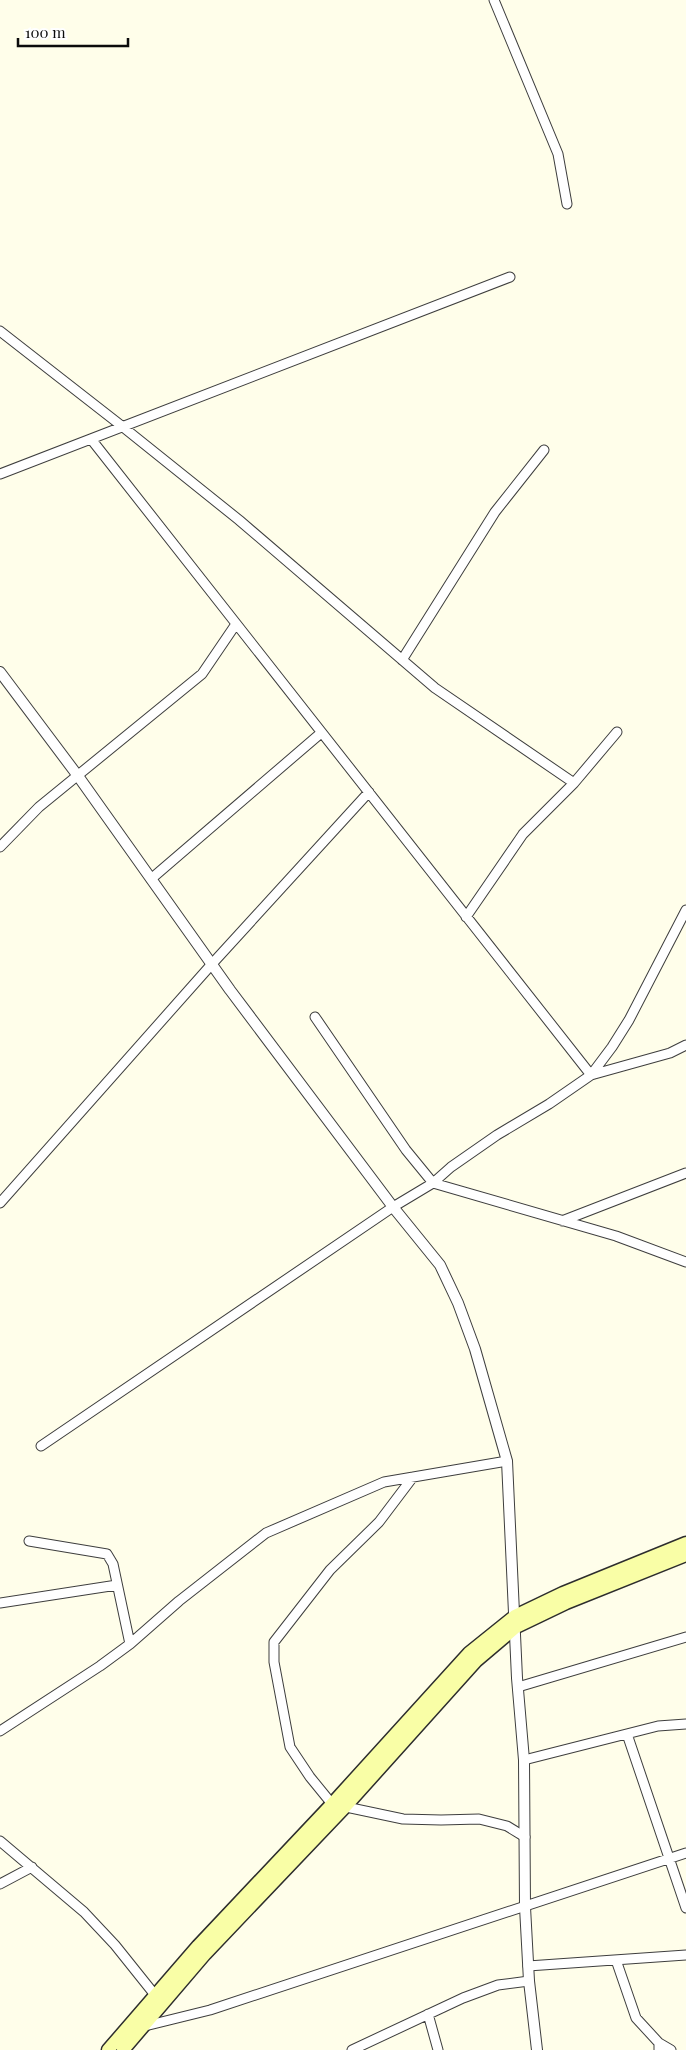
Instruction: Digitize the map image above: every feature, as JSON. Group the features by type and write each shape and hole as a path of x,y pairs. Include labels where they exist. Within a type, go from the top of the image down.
{"main road":[{"path":"108,2050 155,1995 476,1661 516,1622 563,1593 686,1543"},
{"path":"516,1622 686,1554"},
{"path":"123,2050 205,1954 338,1806"}],"street":[{"path":"494,0 558,154 568,204"},
{"path":"0,474 510,277"},
{"path":"0,331 239,520 435,688 574,783"},
{"path":"90,439 591,1075"},
{"path":"402,660 496,512 544,450"},
{"path":"0,847 39,806 202,674 236,624"},
{"path":"0,672 78,776 212,965 393,1207 440,1265 458,1303 476,1349 507,1461 518,1687 524,1760 525,1906 528,1966 537,2050"},
{"path":"466,917 524,834 574,783 617,732"},
{"path":"151,879 322,733"},
{"path":"0,1203 369,792"},
{"path":"41,1446 393,1207 434,1183 451,1167 497,1135 550,1104 591,1075 629,1020 686,910"},
{"path":"315,1017 406,1150 434,1183 616,1236 686,1262"},
{"path":"591,1075 670,1053 686,1046"},
{"path":"562,1221 686,1173"},
{"path":"0,1730 59,1694 130,1644 179,1601 266,1533 384,1482 507,1461"},
{"path":"413,1477 379,1522 330,1570 274,1642 274,1662 290,1747 310,1777 338,1806 403,1819 479,1819 507,1826 525,1837"},
{"path":"29,1541 107,1554 111,1558 130,1644"},
{"path":"0,1603 117,1585"},
{"path":"518,1687 686,1637"},
{"path":"524,1760 658,1726 686,1724"},
{"path":"627,1734 686,1908"},
{"path":"0,1841 84,1912 115,1945 155,1995"},
{"path":"129,2026 143,2027 210,2010 686,1853"},
{"path":"0,1884 32,1868"},
{"path":"528,1966 686,1955"},
{"path":"616,1960 636,2018 659,2047 671,2050"},
{"path":"352,2050 463,1998 498,1985 529,1981"},
{"path":"428,2014 438,2050"}]}
